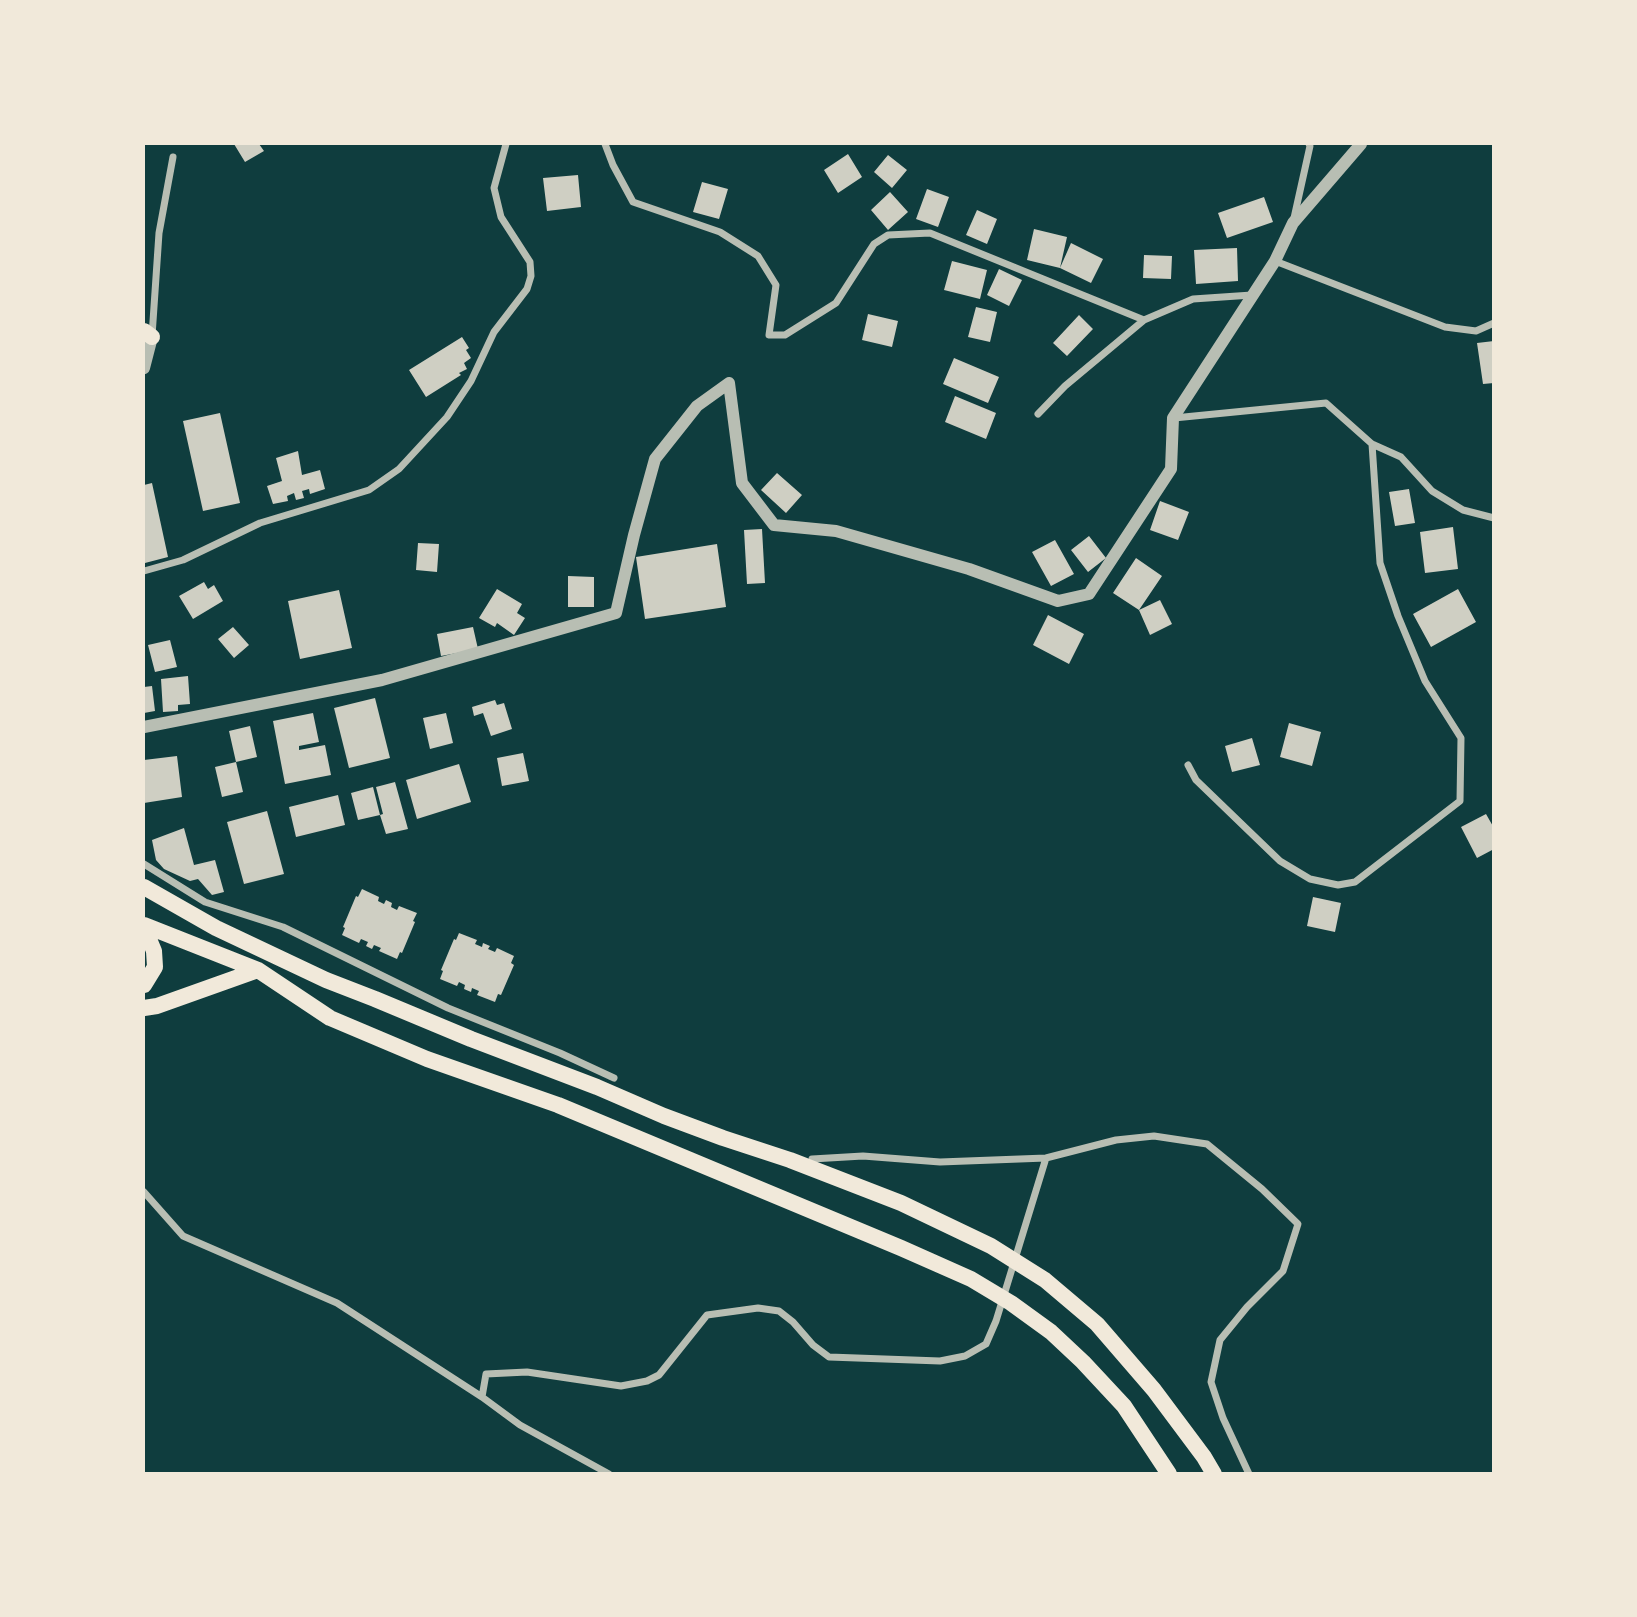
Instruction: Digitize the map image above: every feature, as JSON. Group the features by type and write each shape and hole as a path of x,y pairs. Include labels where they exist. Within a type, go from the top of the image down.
{"main road":[{"path":"144,887 216,928 326,980 664,1116 790,1160 901,1203 991,1246 1045,1280 1097,1324 1154,1390 1205,1457 1214,1474"},
{"path":"144,926 258,970 330,1018 427,1059 558,1105 971,1279 1012,1303 1051,1332 1083,1362 1124,1406 1169,1474"},
{"path":"144,926 154,951 155,967 144,985"},
{"path":"144,1008 157,1006 258,970"}],"street":[{"path":"144,571 183,560 260,523 369,490 399,469 447,417 471,381 494,332 527,289 531,276 530,262 501,217 494,188 506,144"},
{"path":"605,144 613,165 634,202 720,232 758,256 776,285 769,335 785,335 836,303 874,244 888,235 930,233 1144,320"},
{"path":"144,727 382,680 616,613 655,459 697,406 729,383 742,483 774,525 836,531 969,569 1058,601 1089,594 1171,469 1173,418 1275,261 1293,223 1309,144"},
{"path":"1293,223 1361,144"},
{"path":"144,368 159,233 173,157"},
{"path":"1275,261 1445,327 1476,331 1493,323"},
{"path":"1038,414 1065,386 1144,320 1193,299 1253,295"},
{"path":"1173,418 1326,403 1372,444 1401,457 1432,491 1463,510 1493,518"},
{"path":"1188,765 1196,780 1280,862 1310,879 1338,886 1355,882 1460,801 1461,738 1425,681 1380,563 1372,444"},
{"path":"144,864 205,902 283,927 448,1008 614,1078"},
{"path":"812,1159 863,1156 940,1162 1046,1158 1116,1140 1154,1136 1207,1144 1262,1189 1298,1224 1283,1271 1247,1307 1220,1340 1211,1382 1223,1418 1249,1474"},
{"path":"482,1397 486,1374 527,1372 621,1386 647,1381 659,1375 707,1315 758,1308 779,1311 829,1357 940,1361 965,1356 986,1344 996,1321 1046,1158"},
{"path":"144,1192 183,1236 337,1303 482,1397 520,1425 609,1474"}],"building":[{"path":"234,144 259,144 264,151 245,162"},
{"path":"848,154 862,177 838,193 824,170"},
{"path":"888,155 907,170 892,188 874,172"},
{"path":"578,175 581,207 547,211 543,178"},
{"path":"702,182 728,189 719,219 693,212"},
{"path":"927,189 949,197 938,227 916,219"},
{"path":"890,192 908,212 888,230 871,210"},
{"path":"1264,197 1273,222 1227,238 1218,213"},
{"path":"977,210 997,219 987,244 966,235"},
{"path":"1034,229 1067,237 1060,268 1027,260"},
{"path":"1071,243 1103,259 1091,283 1060,268"},
{"path":"1237,248 1238,281 1196,284 1194,250"},
{"path":"1144,255 1172,256 1171,279 1143,278"},
{"path":"952,261 987,270 980,299 944,290"},
{"path":"999,269 1022,280 1009,306 987,295"},
{"path":"976,307 997,312 990,342 968,337"},
{"path":"868,314 898,321 892,347 862,340"},
{"path":"1079,315 1093,329 1067,356 1053,343"},
{"path":"462,337 469,348 466,350 471,358 464,363 467,369 426,397 409,370"},
{"path":"1494,341 1494,383 1483,384 1477,343"},
{"path":"954,358 999,377 988,403 943,384"},
{"path":"955,396 996,413 986,439 945,422"},
{"path":"220,413 240,503 203,511 183,421"},
{"path":"298,451 302,475 320,470 325,489 310,494 309,489 302,491 304,498 296,500 294,493 287,496 288,501 273,504 267,486 282,481 276,458"},
{"path":"777,473 802,495 786,513 761,490"},
{"path":"152,483 168,557 145,563 144,485"},
{"path":"1409,489 1415,523 1395,526 1389,492"},
{"path":"1160,501 1189,512 1178,540 1150,530"},
{"path":"1453,527 1458,569 1425,573 1420,532"},
{"path":"762,529 765,583 747,584 744,530"},
{"path":"1089,536 1106,558 1088,572 1071,550"},
{"path":"1055,540 1074,574 1051,586 1032,552"},
{"path":"418,543 439,544 437,572 416,570"},
{"path":"717,544 726,607 645,619 636,557"},
{"path":"1136,558 1162,576 1139,610 1113,593"},
{"path":"568,576 594,577 594,607 568,607"},
{"path":"204,582 208,589 214,585 223,601 193,619 179,596"},
{"path":"497,589 522,604 517,613 525,618 514,635 497,623 495,627 479,618"},
{"path":"1458,589 1476,622 1431,647 1413,614"},
{"path":"339,590 352,648 300,659 288,601"},
{"path":"1160,600 1172,624 1150,635 1139,610"},
{"path":"1048,615 1084,634 1069,664 1033,645"},
{"path":"233,627 249,645 234,658 218,639"},
{"path":"473,627 478,649 441,656 437,634"},
{"path":"170,640 177,667 155,672 148,645"},
{"path":"188,676 190,704 178,705 178,711 163,712 161,679"},
{"path":"152,686 155,711 144,713 144,687"},
{"path":"375,698 390,758 349,768 334,708"},
{"path":"495,700 497,705 504,703 512,729 491,736 483,713 474,716 472,707"},
{"path":"313,713 319,742 299,746 299,750 325,745 331,775 285,784 273,721"},
{"path":"446,713 453,743 430,749 423,718"},
{"path":"1289,723 1321,732 1312,766 1280,757"},
{"path":"250,726 257,757 236,762 229,731"},
{"path":"1252,738 1260,765 1232,772 1225,746"},
{"path":"523,753 529,781 502,786 497,758"},
{"path":"177,756 182,797 144,803 144,760"},
{"path":"236,762 243,792 222,797 215,767"},
{"path":"459,764 471,802 417,819 406,780"},
{"path":"395,782 408,829 386,834 376,787"},
{"path":"373,787 380,815 358,820 351,793"},
{"path":"338,795 345,825 296,837 289,807"},
{"path":"267,811 284,874 244,884 227,822"},
{"path":"1486,814 1494,828 1494,849 1477,858 1461,827"},
{"path":"184,828 194,865 215,860 224,892 212,895 198,879 190,881 164,869 156,860 152,840"},
{"path":"362,889 379,897 378,901 384,904 386,900 392,903 391,907 397,910 399,906 417,913 402,953 400,952 397,959 379,951 381,948 374,945 372,949 366,946 368,942 361,939 359,943 342,935 356,896 358,897"},
{"path":"1313,897 1341,903 1335,932 1307,926"},
{"path":"459,933 477,940 475,944 482,947 483,943 495,952 497,948 514,956 511,963 514,965 501,995 498,994 495,1002 477,995 479,991 472,988 471,992 464,989 465,985 459,982 457,986 440,979 441,970"}]}
